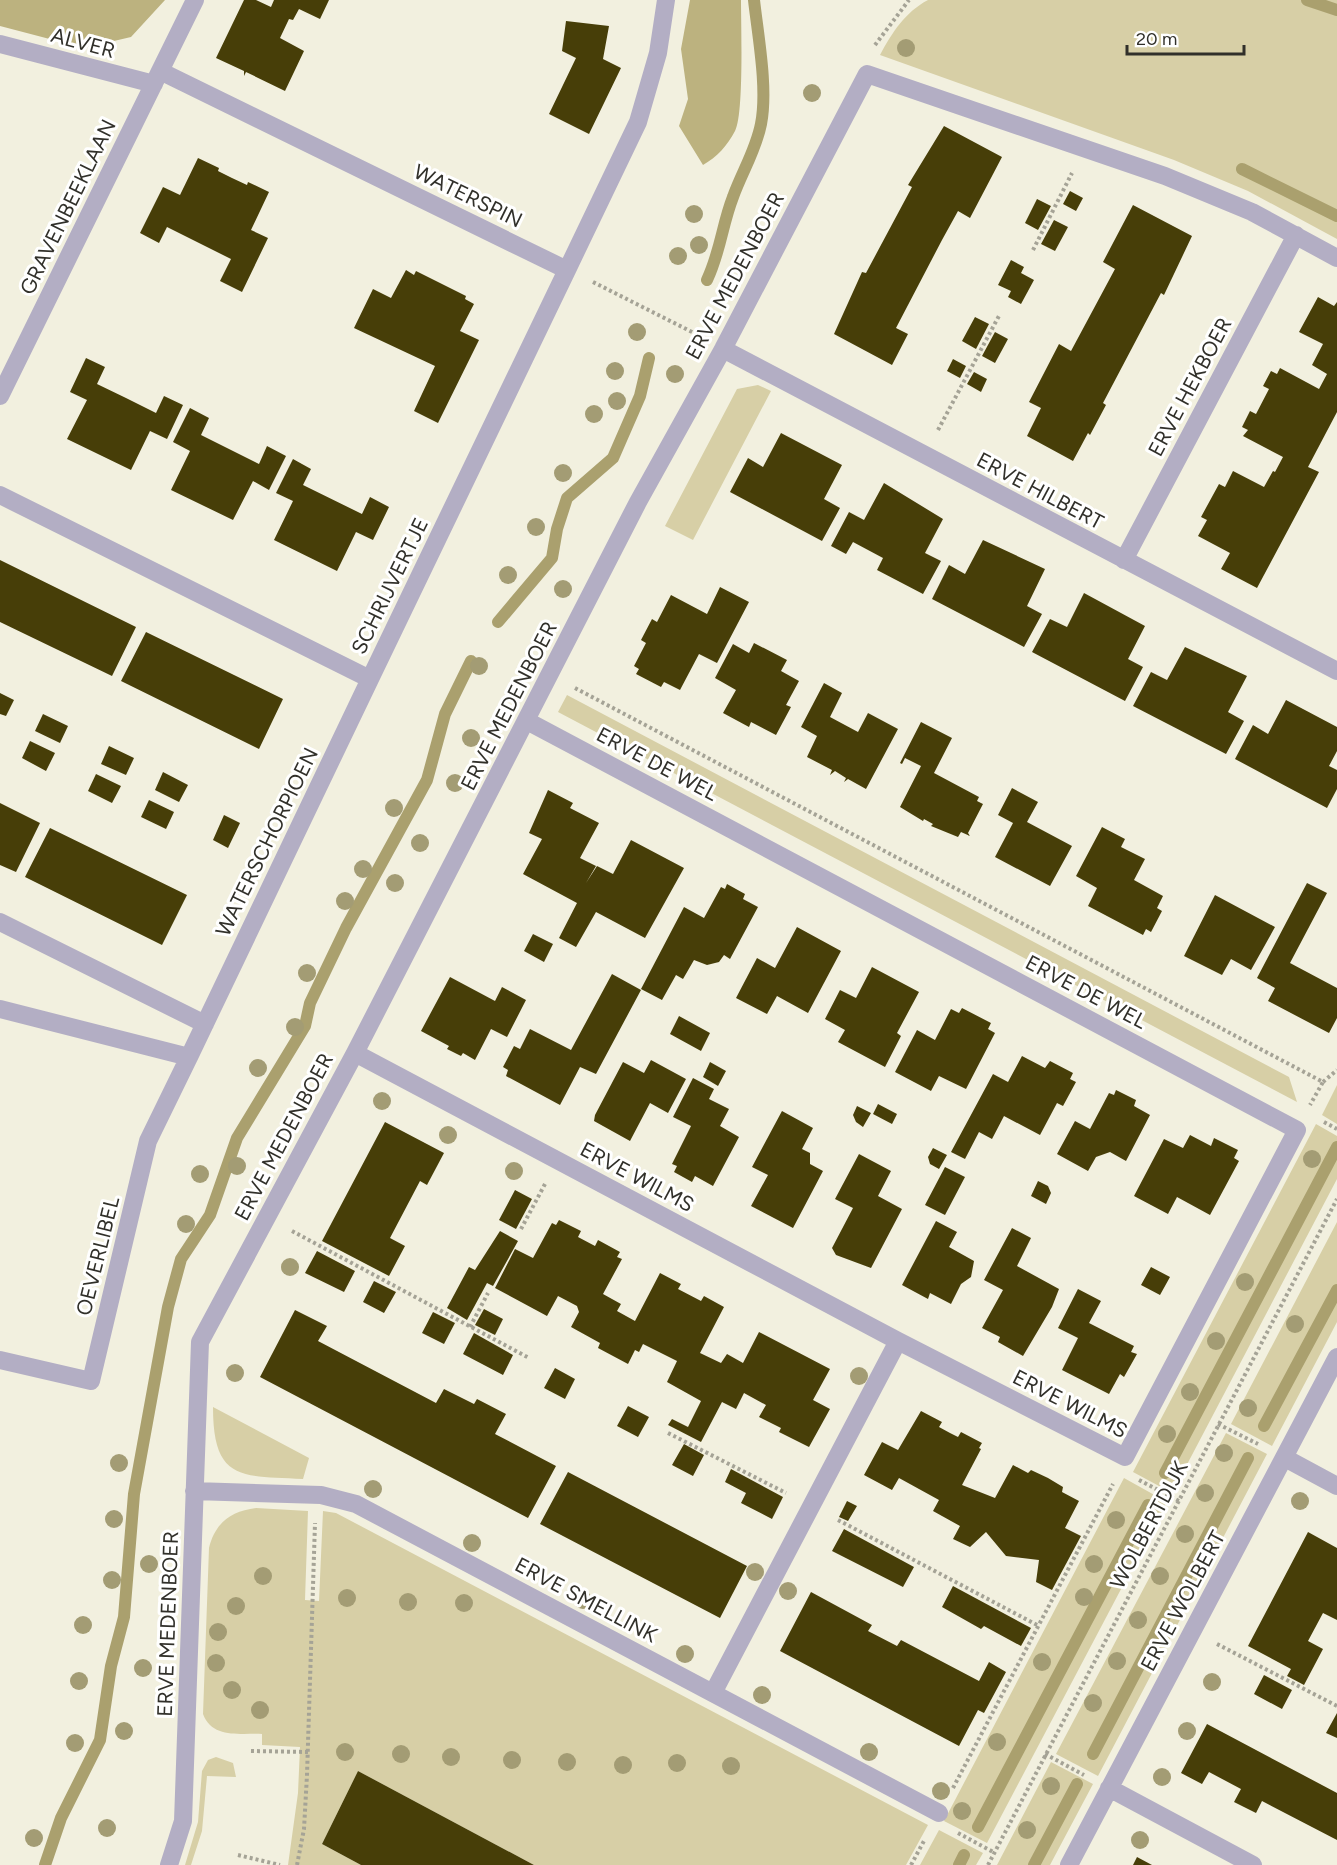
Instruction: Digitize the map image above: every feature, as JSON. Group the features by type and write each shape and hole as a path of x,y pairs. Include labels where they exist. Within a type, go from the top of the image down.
{"street":[{"path":"157,78 195,0"},
{"path":"567,270 638,122 658,54 666,0"},
{"name":"ALVER","path":"0,44 157,78"},
{"path":"867,74 1165,176 1252,212 1337,258"},
{"name":"ERVE MEDENBOER","path":"169,1865 183,1821 200,1342 355,1053 638,502 723,349 867,74"},
{"name":"WATERSPIN","path":"157,78 567,270"},
{"name":"GRAVENBEEKLAAN","path":"0,396 157,78"},
{"name":"ERVE HEKBOER","path":"1124,560 1296,235"},
{"name":"SCHRIJVERTJE","path":"0,495 370,680 567,270"},
{"name":"ERVE HILBERT","path":"723,349 1337,671"},
{"name":"WATERSCHORPIOEN","path":"189,1057 370,680"},
{"name":"ERVE DE WEL","path":"527,721 1297,1130"},
{"path":"0,922 205,1024"},
{"path":"0,1009 189,1057"},
{"name":"ERVE WILMS","path":"355,1053 898,1341 1125,1457 1297,1130"},
{"name":"OEVERLIBEL","path":"0,1360 91,1381 148,1141 189,1057"},
{"path":"713,1693 898,1341"},
{"name":"ERVE WOLBERT","path":"1069,1865 1337,1357"},
{"path":"1285,1458 1337,1486"},
{"name":"ERVE SMELLINK","path":"194,1491 315,1495 356,1504 939,1813"},
{"path":"1109,1788 1253,1865"}],"path":[{"path":"867,74 873,50 909,0"},
{"path":"1033,250 1085,148"},
{"path":"567,270 640,303 723,349"},
{"path":"925,456 1000,314"},
{"path":"550,675 1323,1082"},
{"path":"1297,1130 1323,1082 1337,1070"},
{"path":"521,1229 557,1160"},
{"name":"WOLBERTDIJK","path":"988,1865 1337,1200"},
{"path":"266,1217 529,1358"},
{"path":"470,1327 488,1293"},
{"path":"1218,1424 1285,1458"},
{"path":"669,1434 1039,1626"},
{"path":"911,1865 1115,1481"},
{"path":"297,1865 304,1829 308,1752 315,1495"},
{"path":"1192,1631 1337,1706"},
{"path":"251,1751 308,1752"},
{"path":"1045,1754 1109,1788"},
{"path":"939,1813 942,1825 995,1853"},
{"path":"238,1855 280,1865"}],"shaded area":[{"path":"0,0 165,0 131,37 84,48 0,26"},
{"path":"690,0 741,0 741,89 738,122 725,146 703,165 679,126 688,99 681,49"},
{"path":"928,0 1337,0 1337,239 1248,191 1174,160 880,55 894,31 906,17"},
{"path":"758,385 771,391 693,540 665,526 737,389"},
{"path":"567,695 1289,1077 1297,1102 558,712"},
{"path":"1337,1085 1337,1124 1322,1115"},
{"path":"1316,1124 1337,1136 1337,1179 1172,1493 1133,1472"},
{"path":"1337,1222 1337,1322 1272,1446 1231,1424"},
{"path":"213,1407 309,1458 303,1479 247,1474 235,1470 225,1462 218,1449 214,1431"},
{"path":"1226,1433 1267,1454 1098,1776 1056,1754"},
{"path":"1124,1478 1167,1502 987,1843 944,1821"},
{"path":"256,1508 308,1511 305,1600 319,1601 323,1511 336,1513 928,1825 906,1865 534,1865 358,1771 322,1844 361,1865 288,1865 298,1793 300,1747 262,1745 262,1734 236,1734 220,1731 207,1722 203,1714 209,1548 215,1532 225,1520 239,1512"},
{"path":"216,1757 233,1763 236,1777 207,1776 202,1831 191,1865 185,1865 198,1822 202,1771 208,1760"},
{"path":"1051,1762 1093,1784 1050,1865 997,1865"},
{"path":"939,1830 983,1853 976,1865 920,1865"}],"building":[{"path":"244,0 256,0 271,7 274,0 329,0 320,19 299,9 293,20 289,19 280,38 304,51 285,91 246,72 244,76 244,71 216,58"},
{"path":"566,21 609,26 603,59 621,68 589,134 549,114 576,58 562,51"},
{"path":"944,126 1002,157 970,218 958,211 942,240 896,328 908,334 892,365 834,334 862,272 866,273 912,187 908,185"},
{"path":"198,158 219,168 218,171 232,178 247,185 248,182 269,192 251,230 268,238 242,292 220,281 231,259 167,227 159,243 140,233 163,187 180,195"},
{"path":"1070,191 1083,198 1076,211 1063,204"},
{"path":"1037,199 1051,206 1038,230 1025,223"},
{"path":"1133,205 1192,236 1164,295 1161,293 1103,403 1106,405 1073,461 1027,436 1041,408 1029,402 1059,344 1071,351 1115,269 1103,262"},
{"path":"1054,220 1068,227 1055,251 1041,244"},
{"path":"1011,260 1024,267 1021,273 1034,280 1021,304 1008,297 1011,291 998,285"},
{"path":"406,270 414,275 416,271 466,296 465,299 474,304 460,331 479,340 438,423 414,411 435,366 354,328 373,289 391,298"},
{"path":"1318,297 1334,306 1337,302 1337,412 1308,467 1319,472 1257,588 1221,569 1230,553 1198,536 1207,520 1201,517 1219,484 1225,487 1233,471 1264,487 1283,457 1243,436 1248,430 1242,427 1250,411 1256,414 1269,389 1263,386 1271,371 1277,374 1280,368 1319,389 1327,374 1312,365 1323,344 1299,332"},
{"path":"975,317 989,324 976,349 962,341"},
{"path":"995,332 1008,339 995,363 982,356"},
{"path":"86,358 105,367 97,384 156,413 164,396 183,405 167,439 150,431 131,470 67,439 87,400 70,392"},
{"path":"953,359 966,366 960,378 947,371"},
{"path":"974,372 987,379 981,392 967,384"},
{"path":"190,408 209,418 201,435 259,464 267,446 286,456 269,490 253,481 233,520 171,490 190,451 173,442"},
{"path":"781,433 842,465 824,499 840,508 822,541 730,492 748,458 763,467"},
{"path":"293,459 311,469 303,485 362,514 370,497 389,507 373,540 356,532 337,571 274,540 293,501 276,493"},
{"path":"884,483 943,519 925,553 941,561 923,594 877,570 883,558 853,542 846,554 831,546 849,512 864,520"},
{"path":"983,540 1045,569 1027,606 1042,614 1024,647 932,599 949,565 965,574"},
{"path":"0,560 136,627 112,676 0,622"},
{"path":"720,587 749,602 717,663 699,654 680,690 664,682 661,687 636,674 639,669 634,666 646,643 641,640 652,619 657,622 671,595 707,614"},
{"path":"1084,593 1145,626 1128,659 1143,667 1125,701 1032,652 1050,619 1067,627"},
{"path":"146,632 283,699 259,749 121,681"},
{"path":"754,643 787,660 781,671 799,681 786,705 791,707 776,735 751,722 749,727 723,713 736,690 715,678 733,644 749,653"},
{"path":"1185,647 1247,676 1228,712 1244,721 1226,754 1133,706 1151,672 1167,680"},
{"path":"824,683 842,693 830,717 858,732 868,713 898,729 866,789 848,779 844,782 846,778 835,771 830,775 832,770 807,757 817,736 801,727"},
{"path":"0,693 14,700 6,716 0,714"},
{"path":"1286,700 1337,727 1337,751 1329,766 1337,770 1337,789 1327,808 1235,759 1253,725 1268,734"},
{"path":"43,714 68,726 60,743 35,731"},
{"path":"921,722 952,738 934,773 979,797 977,801 983,804 968,833 970,836 961,832 958,837 931,826 933,824 924,819 923,821 900,807 921,766 905,758 902,764 900,763"},
{"path":"30,741 55,753 46,771 22,758"},
{"path":"109,746 134,758 126,775 101,764"},
{"path":"163,772 188,785 179,802 155,790"},
{"path":"96,774 121,786 112,803 88,791"},
{"path":"1012,788 1038,802 1027,822 1072,846 1050,886 995,857 1013,823 998,815"},
{"path":"548,790 573,803 570,808 599,823 580,858 596,866 586,883 597,866 613,874 631,840 684,868 645,938 596,912 576,947 559,938 577,903 523,874 542,839 529,833"},
{"path":"149,800 174,812 166,829 141,817"},
{"path":"0,803 40,823 16,872 0,865"},
{"path":"224,815 240,823 228,848 213,840"},
{"path":"1102,827 1125,839 1121,847 1145,859 1134,880 1163,896 1157,908 1162,911 1151,932 1146,929 1143,935 1088,906 1097,888 1076,876"},
{"path":"50,828 187,895 162,945 25,877"},
{"path":"1307,883 1327,893 1290,963 1337,988 1337,1018 1329,1033 1268,1001 1275,988 1257,978"},
{"path":"727,884 745,894 743,899 758,907 730,959 724,955 719,962 707,965 694,960 683,979 676,975 662,1000 641,989 684,907 704,918 721,887 725,889"},
{"path":"1215,895 1275,927 1251,970 1231,959 1222,975 1184,956"},
{"path":"797,927 841,951 808,1013 777,996 767,1014 736,998 757,958 775,968"},
{"path":"533,934 553,944 544,962 524,951"},
{"path":"872,967 919,992 897,1033 901,1036 885,1067 838,1042 845,1030 825,1019 840,990 856,998"},
{"path":"612,974 641,990 596,1074 580,1067 560,1105 506,1076 508,1070 503,1067 514,1046 520,1049 530,1029 571,1050"},
{"path":"450,977 495,1001 502,987 526,1000 507,1037 491,1029 475,1060 463,1053 461,1056 447,1049 449,1046 421,1031"},
{"path":"962,1008 991,1023 988,1029 995,1033 966,1089 939,1076 931,1091 895,1072 917,1030 935,1040 951,1009 959,1013"},
{"path":"679,1016 710,1033 701,1051 670,1034"},
{"path":"1022,1056 1045,1068 1050,1061 1073,1073 1070,1079 1076,1082 1063,1106 1057,1103 1040,1135 1004,1116 992,1139 979,1132 965,1159 951,1152 993,1074 1008,1082"},
{"path":"651,1060 686,1079 668,1113 650,1103 630,1141 594,1121 595,1115 623,1062 644,1073"},
{"path":"710,1062 726,1071 718,1086 703,1077"},
{"path":"693,1078 714,1089 709,1099 729,1109 720,1126 739,1137 713,1186 695,1176 692,1182 674,1172 677,1166 672,1164 691,1126 673,1117"},
{"path":"1116,1090 1136,1100 1134,1106 1150,1115 1126,1161 1110,1152 1096,1157 1088,1171 1057,1154 1075,1121 1090,1129 1109,1093 1114,1095"},
{"path":"878,1104 897,1114 892,1124 873,1114"},
{"path":"857,1106 871,1113 863,1127 856,1122 853,1115"},
{"path":"782,1111 813,1128 802,1149 810,1153 810,1164 823,1171 793,1228 751,1206 768,1175 752,1167"},
{"path":"385,1122 444,1153 427,1185 420,1181 390,1238 405,1246 389,1276 322,1241"},
{"path":"1190,1135 1211,1146 1214,1138 1238,1150 1234,1158 1239,1161 1210,1215 1177,1197 1168,1214 1134,1196 1164,1139 1183,1148"},
{"path":"933,1148 947,1155 939,1169 930,1164 928,1157"},
{"path":"859,1154 891,1171 878,1196 902,1209 871,1268 836,1255 832,1248 853,1208 835,1199"},
{"path":"945,1167 965,1177 945,1215 925,1205"},
{"path":"1038,1181 1048,1186 1051,1193 1046,1204 1031,1196"},
{"path":"515,1190 532,1199 516,1229 499,1220"},
{"path":"559,1220 581,1231 578,1237 595,1246 598,1240 620,1252 617,1257 622,1259 603,1294 621,1304 617,1311 635,1321 660,1273 681,1284 678,1289 701,1301 704,1296 724,1307 700,1353 721,1363 727,1354 743,1363 759,1332 830,1369 813,1400 830,1409 809,1447 779,1432 781,1428 759,1417 766,1405 744,1393 736,1409 722,1402 701,1442 668,1425 672,1419 688,1427 701,1401 667,1382 677,1361 643,1344 639,1352 635,1350 628,1364 598,1348 600,1343 571,1327 579,1312 577,1306 558,1296 547,1316 495,1288 515,1249 533,1258 552,1223 556,1225"},
{"path":"936,1221 957,1232 949,1247 974,1261 971,1277 961,1284 951,1304 930,1293 928,1299 902,1285"},
{"path":"1012,1228 1031,1238 1017,1266 1059,1289 1052,1307 1023,1356 998,1342 1000,1337 982,1328 1003,1290 984,1280"},
{"path":"500,1231 518,1241 493,1286 487,1283 467,1320 447,1308 469,1267 475,1270"},
{"path":"317,1251 355,1271 344,1292 305,1273"},
{"path":"1151,1267 1170,1277 1160,1295 1141,1285"},
{"path":"374,1281 396,1292 384,1313 363,1302"},
{"path":"1078,1289 1101,1301 1089,1323 1134,1346 1131,1352 1137,1354 1124,1377 1120,1374 1109,1394 1062,1370 1078,1338 1058,1328"},
{"path":"484,1309 503,1319 495,1335 475,1325"},
{"path":"295,1310 327,1326 318,1341 436,1403 444,1389 474,1404 477,1399 506,1414 495,1434 556,1466 528,1518 260,1377"},
{"path":"433,1312 455,1323 444,1344 422,1333"},
{"path":"474,1333 513,1355 503,1375 463,1354"},
{"path":"555,1368 575,1379 565,1399 544,1388"},
{"path":"628,1406 649,1417 638,1437 617,1426"},
{"path":"921,1411 942,1422 939,1427 950,1433 958,1437 961,1432 982,1443 962,1485 995,1498 1013,1465 1028,1473 1031,1470 1048,1478 1063,1487 1062,1492 1079,1501 1065,1528 1081,1536 1052,1590 1036,1582 1039,1560 1006,1556 986,1532 970,1547 953,1539 960,1526 933,1511 939,1500 899,1478 892,1490 864,1475 882,1442 898,1450"},
{"path":"684,1444 704,1455 693,1476 672,1465"},
{"path":"731,1469 783,1497 772,1519 741,1503 746,1493 725,1482"},
{"path":"568,1472 747,1566 720,1618 540,1524"},
{"path":"847,1501 857,1506 848,1521 839,1517"},
{"path":"844,1529 914,1567 903,1587 832,1551"},
{"path":"1308,1532 1337,1548 1337,1620 1323,1613 1308,1641 1323,1649 1304,1685 1287,1676 1291,1669 1248,1646"},
{"path":"953,1586 1031,1628 1021,1646 984,1626 981,1629 942,1607"},
{"path":"811,1592 872,1625 868,1631 897,1646 901,1640 979,1681 989,1662 1006,1672 984,1713 978,1710 959,1746 780,1651"},
{"path":"1264,1675 1292,1690 1282,1709 1254,1694"},
{"path":"1337,1713 1337,1738 1326,1733"},
{"path":"1207,1724 1337,1793 1337,1840 1262,1801 1256,1813 1234,1802 1241,1789 1209,1772 1202,1784 1181,1773"},
{"path":"358,1771 534,1865 361,1865 322,1844"},
{"path":"1137,1857 1152,1865 1133,1865"}],"waterway":[{"path":"707,280 729,207 756,143 761,124 763,79 754,0"},
{"path":"1307,0 1337,10"},
{"path":"1242,169 1337,216"},
{"path":"498,622 552,558 557,529 567,498 613,458 640,396 649,358"},
{"path":"45,1865 61,1818 100,1740 111,1666 124,1617 134,1494 168,1307 181,1259 210,1215 237,1138 305,1026 310,1003 346,928 427,780 445,714 471,661"},
{"path":"1165,1473 1337,1147"},
{"path":"1264,1426 1337,1290"},
{"path":"1093,1754 1248,1458"},
{"path":"978,1827 1148,1505"},
{"path":"1034,1865 1077,1784"},
{"path":"959,1865 964,1855"}]}
